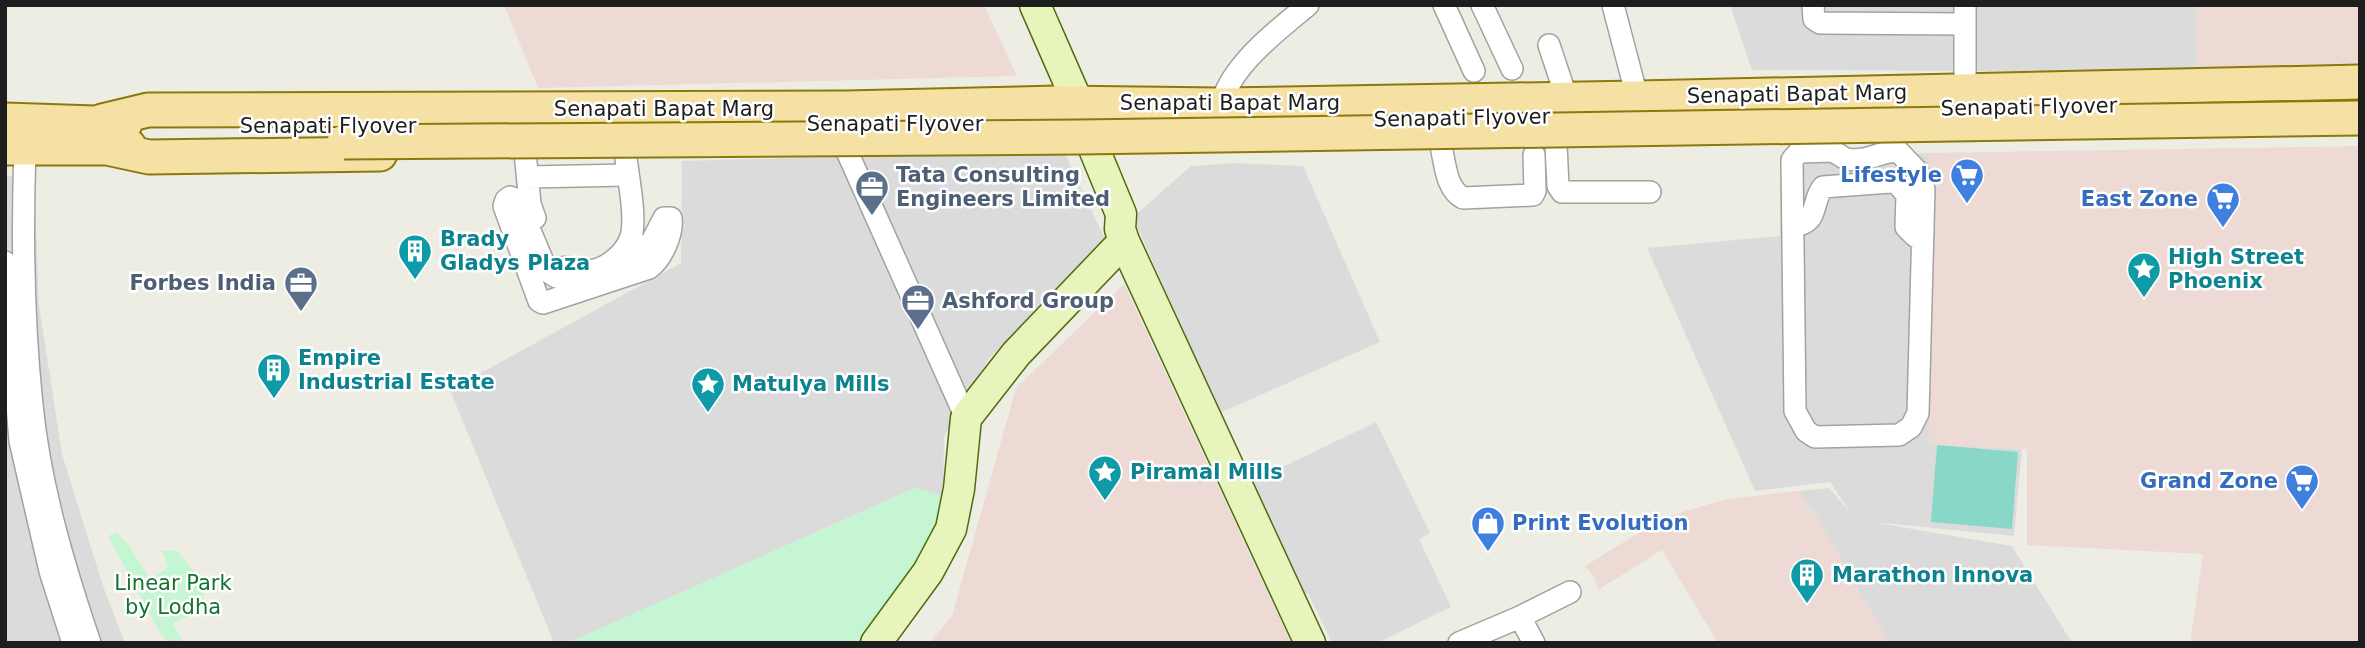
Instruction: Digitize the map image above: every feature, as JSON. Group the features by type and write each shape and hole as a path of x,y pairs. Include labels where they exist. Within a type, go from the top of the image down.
{"main road":[{"path":"1027,7 1084,144 1121,214 1122,235 1311,643"},
{"name":"Senapati Bapat Marg","path":"105,135 148,110 1220,104 2360,82"},
{"path":"1969,90 1981,94 1987,114 1986,128 1973,137"},
{"name":"Senapati Flyover","path":"105,135 152,144 344,134 1148,124 2360,100"},
{"name":"Senapati Flyover","path":"344,134 1079,137 2360,118"},
{"path":"5,120 105,135"},
{"name":"Senapati Bapat Marg","path":"105,135 149,157 526,165 626,162 845,147 1084,144 1441,146 1541,151 1647,145 1858,149 1973,137 2360,133"},
{"path":"15,148 105,135"},
{"path":"876,643 928,572 951,529 960,489 966,418 1016,354 1122,235"}],"street":[{"path":"1219,145 1220,104 1241,67 1256,49 1308,5"},
{"path":"1444,5 1474,71"},
{"path":"1482,5 1512,69"},
{"path":"1613,5 1639,98 1647,145"},
{"path":"1813,5 1814,19 1820,23 1965,15 1969,90"},
{"path":"1549,45 1567,99"},
{"path":"1845,93 1858,149"},
{"path":"845,108 845,147 966,418"},
{"path":"1441,146 1450,184 1454,192 1463,198 1533,195 1541,151"},
{"path":"15,148 14,203 24,406 20,441 50,570 73,643"},
{"path":"1858,149 1898,151 1918,172 1924,189 1918,414 1911,427 1899,435 1815,437 1806,431 1795,411 1793,157 1799,152 1858,149"},
{"path":"1541,151 1562,192 1650,192"},
{"path":"619,257 631,236 632,212 626,162"},
{"path":"526,165 530,204 542,240 564,267 579,272"},
{"path":"1793,226 1804,225 1810,220 1823,187 1890,182 1897,183 1907,195 1906,227 1909,232 1914,236 1923,236"},
{"path":"514,197 517,200 551,276 596,271 619,257 645,247 652,241 664,218 671,219 672,227 656,264 543,303 539,301 504,206 506,200 514,197"},
{"path":"5,262 24,406 64,565 90,643"},
{"path":"1459,643 1570,592"},
{"path":"1520,617 1534,643"}],"shaded area":[{"path":"504,5 984,5 1017,76 538,88"},
{"path":"1730,5 2197,5 2197,72 1752,70"},
{"path":"2196,5 2360,5 2360,72 2197,72"},
{"name":"High Street Phoenix","path":"2360,146 2360,643 2190,643 2203,554 2027,545 2027,449 1929,444 1929,153"},
{"name":"Matulya Mills","path":"1064,151 1105,239 988,360 944,437 943,496 915,488 568,643 554,643 450,390 681,263 682,161"},
{"path":"1929,153 1929,444 2022,449 2014,536 1872,522 2012,546 2072,643 1889,643 1814,512 1798,491 1829,488 1850,512 1830,482 1755,491 1647,248 1780,236 1780,157"},
{"path":"1235,163 1303,166 1380,342 1220,413 1133,217 1191,166"},
{"path":"34,175 39,305 62,454 103,586 125,643 5,643 5,176"},
{"name":"Piramal Mills","path":"1124,284 1291,643 929,643 952,616 1016,388"},
{"path":"1376,422 1430,533 1419,539 1451,607 1377,643 1332,643 1251,482"},
{"path":"1937,445 2018,452 2012,529 1931,522"},
{"path":"1798,491 1814,512 1889,643 1718,643 1662,550 1598,590 1594,577 1585,566 1663,518 1726,499"}],"green space":[{"path":"915,488 943,496 932,548 873,643 568,643"},
{"name":"Linear Park by Lodha","path":"116,532 128,544 150,579 168,567 162,551 178,551 193,570 205,595 193,615 173,623 184,643 168,643 159,631 108,536"}],"place":[{"name":"Lifestyle","path":"1967,205"},
{"name":"Tata Consulting Engineers Limited","path":"872,217"},
{"name":"East Zone","path":"2223,229"},
{"name":"Brady Gladys Plaza","path":"415,281"},
{"name":"High Street Phoenix","path":"2144,299"},
{"name":"Forbes India","path":"301,313"},
{"name":"Ashford Group","path":"918,331"},
{"name":"Empire Industrial Estate","path":"274,400"},
{"name":"Matulya Mills","path":"708,414"},
{"name":"Piramal Mills","path":"1105,502"},
{"name":"Grand Zone","path":"2302,511"},
{"name":"Print Evolution","path":"1488,553"},
{"name":"Marathon Innova","path":"1807,605"}]}
